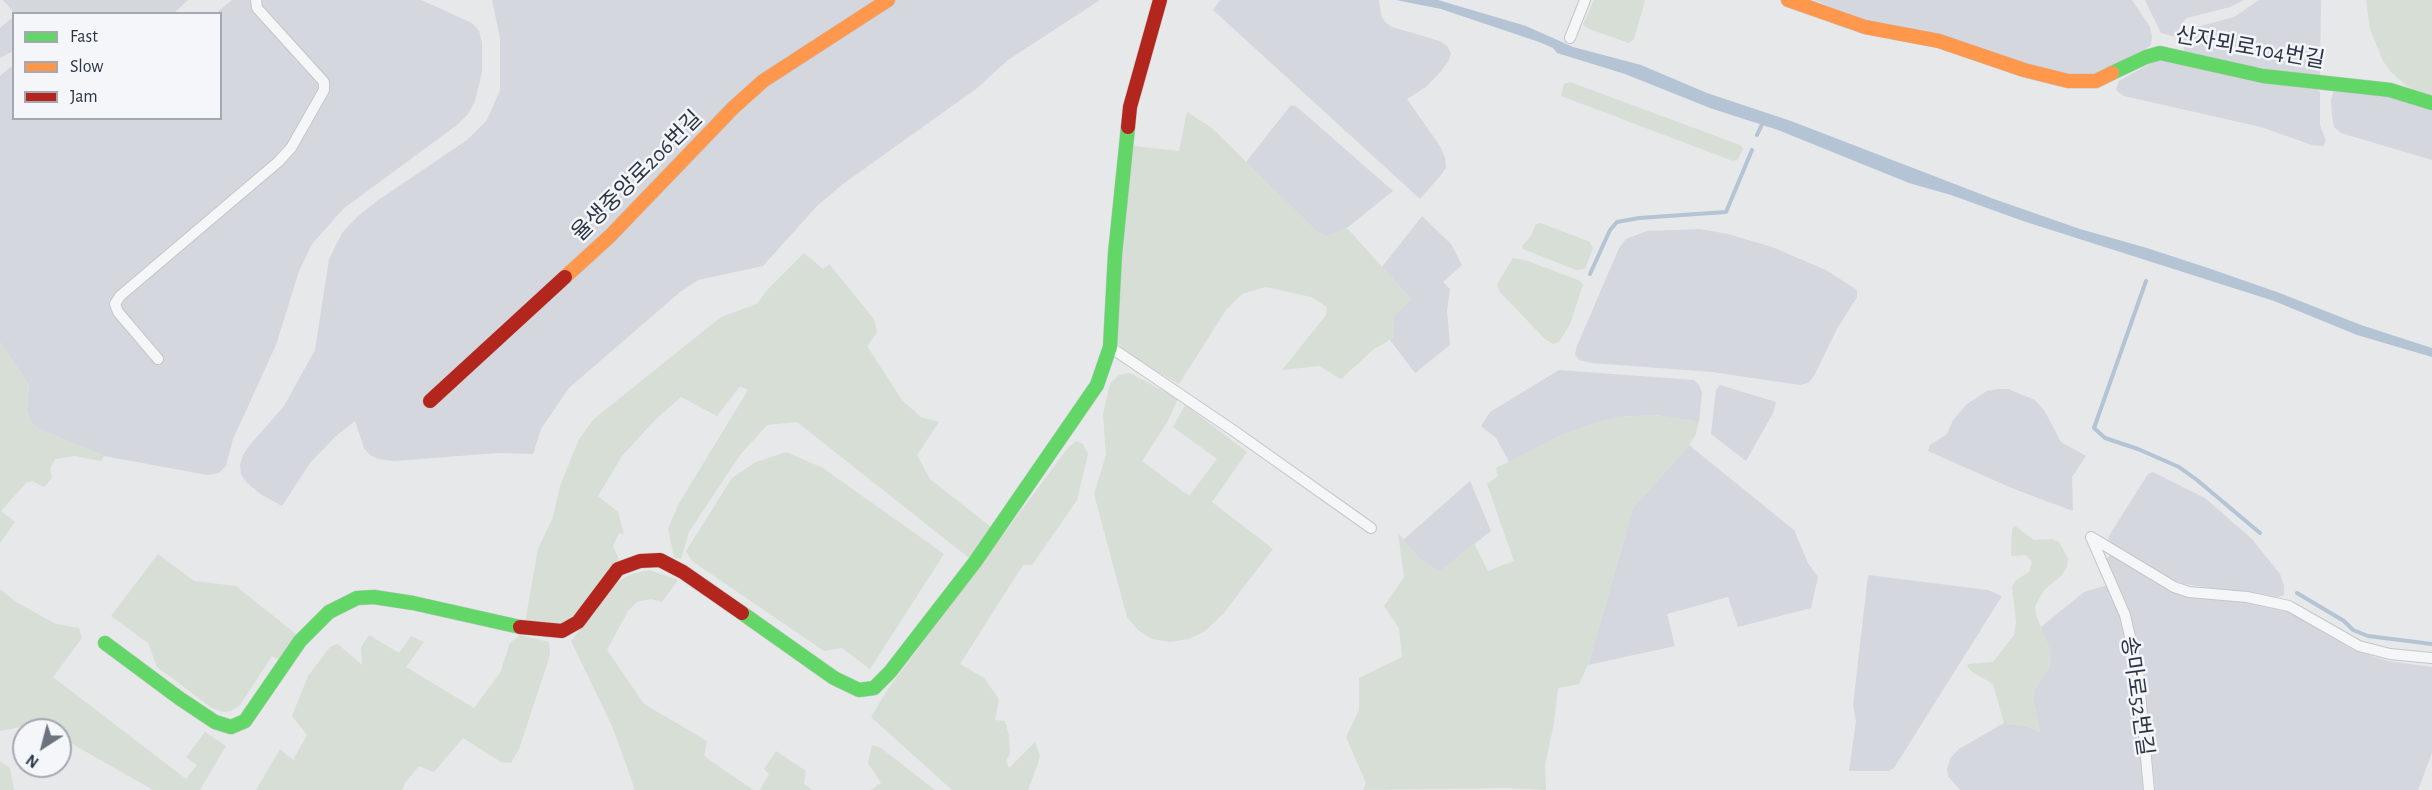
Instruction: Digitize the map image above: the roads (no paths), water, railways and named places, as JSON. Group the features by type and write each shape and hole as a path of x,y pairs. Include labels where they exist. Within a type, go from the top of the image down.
{"street":[{"path":"158,358 118,312 115,304 120,296 278,162 301,133 324,90 324,82 257,8 256,0"},
{"name":"율생중앙로206번길","path":"430,401 610,236 733,108 763,81 888,0"},
{"path":"1570,38 1585,0"},
{"name":"산자뫼로104번길","path":"1788,0 1865,27 1939,41 2024,70 2068,81 2096,81 2146,57 2160,53 2263,76 2390,90 2432,103"},
{"path":"105,643 215,722 231,727 245,722 300,641 329,612 357,598 374,597 512,626 562,631 578,622 618,569 640,561 660,560 683,572 834,678 859,690 874,688 905,653 975,562 1097,385 1107,361 1110,347 1114,254 1130,107 1157,1"},
{"path":"1110,347 1371,528"},
{"name":"송마로52번길","path":"2149,790 2138,672 2125,615 2091,537 2174,587 2189,591 2247,597 2289,606 2359,646 2390,654 2432,658"}],"water":[{"path":"1396,0 1438,0 1526,26 1573,47 1641,65 1707,93 1791,121 1991,198 2080,229 2208,268 2361,325 2432,348 2432,357 2357,335 2274,301 1909,183 1778,130 1710,108 1625,74 1557,53 1553,48 1539,42 1441,9"}],"waterway":[{"path":"1757,135 1763,122"},
{"path":"1590,274 1610,230 1617,222 1639,218 1726,212 1752,150"},
{"path":"2146,281 2094,428 2105,438 2179,467 2260,533"},
{"path":"2297,593 2344,621 2353,630 2368,636 2432,644"}]}
